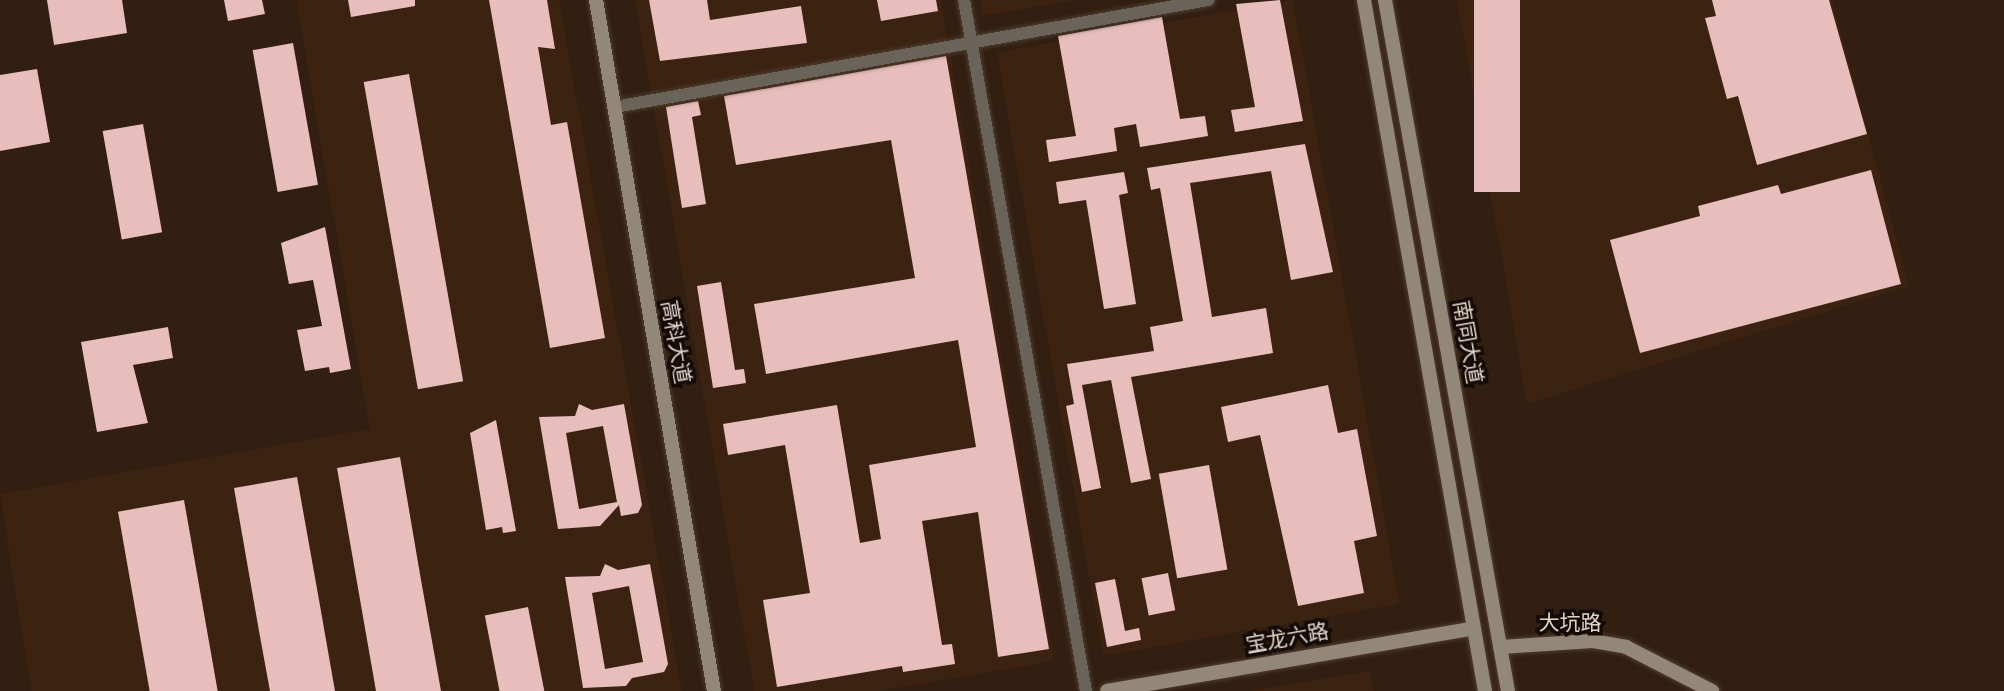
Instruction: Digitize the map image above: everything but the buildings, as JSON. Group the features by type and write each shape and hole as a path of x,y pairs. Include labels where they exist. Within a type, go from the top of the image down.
{"main road":[{"name":"高科大道","path":"596,0 714,691"},
{"name":"南同大道","path":"1364,0 1485,691"},
{"name":"南同大道","path":"1385,0 1508,691"},
{"name":"宝龙六路","path":"1107,691 1474,628"},
{"name":"大坑路","path":"1500,647 1593,641 1626,647 1712,691"}],"street":[{"path":"964,0 1086,691"},
{"path":"615,107 1208,0"}],"shaded area":[{"path":"296,0 559,0 682,691 31,691 0,494 370,429"},
{"path":"635,0 941,0 1054,661 879,691 754,691"},
{"path":"980,0 1075,0 982,16"},
{"path":"1293,0 1399,604 1103,656 997,52"},
{"path":"1457,0 1832,0 1909,286 1527,404"},
{"path":"1370,671 1373,691 1251,691"}]}
